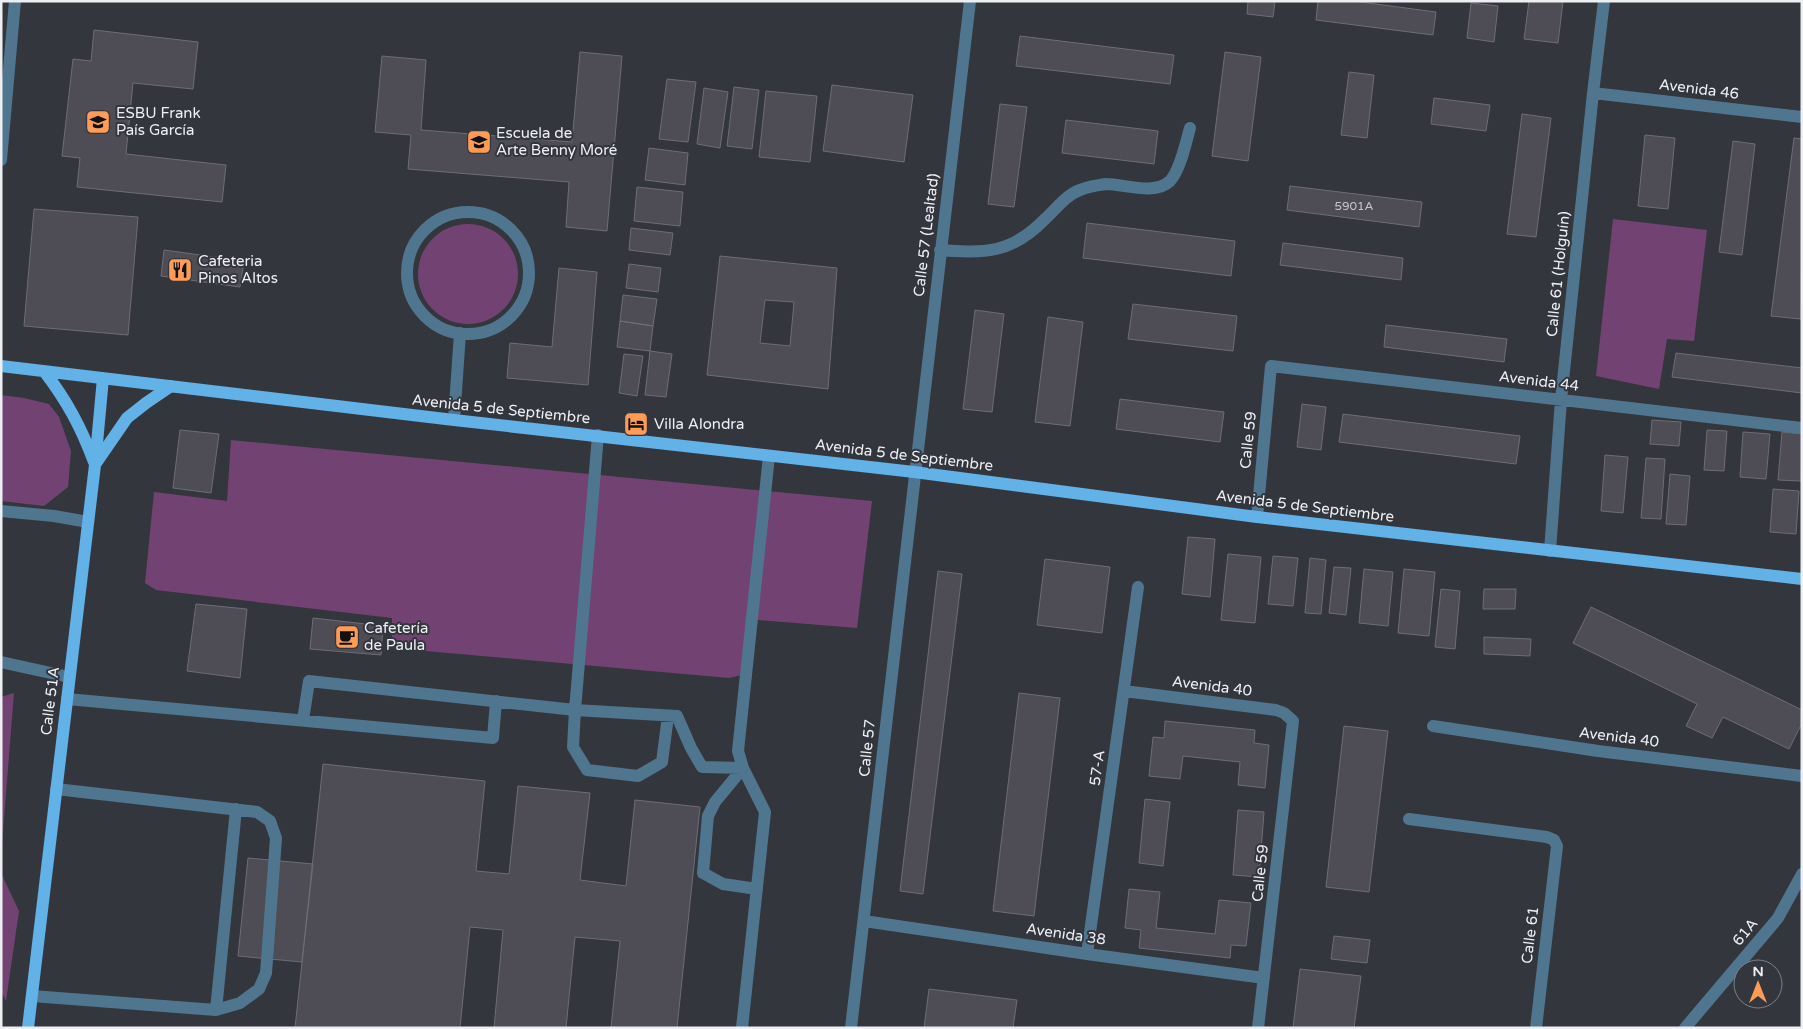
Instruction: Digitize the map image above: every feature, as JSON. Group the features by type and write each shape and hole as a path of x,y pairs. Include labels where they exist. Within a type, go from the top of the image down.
{"main road":[{"name":"Avenida 5 de Septiembre","path":"1,366 914,472 1257,517 1802,578"},
{"path":"44,371 60,392 80,426 95,465"},
{"name":"Calle 51A","path":"28,1028 104,378"},
{"path":"95,465 127,418 171,386"}],"street":[{"path":"1,160 15,1"},
{"name":"Calle 57 (Lealtad)","path":"914,472 970,1"},
{"name":"Calle 61 (Holguín)","path":"1550,551 1561,400 1604,1"},
{"name":"Avenida 46","path":"1593,93 1802,117"},
{"path":"940,250 970,253 996,250 1017,242 1034,231 1066,198 1085,188 1107,184 1149,188 1161,187 1170,182 1176,172 1190,128"},
{"path":"458,213 478,213 498,220 515,233 525,251 529,271 526,292 516,310 501,325 481,332 460,333 442,328 426,317 414,302 407,284 407,264 413,246 424,230 439,219 458,213"},
{"path":"454,420 460,333"},
{"name":"Avenida 44","path":"1272,366 1802,428"},
{"name":"Calle 59","path":"1257,517 1272,366"},
{"path":"598,436 573,747 587,770 638,776 662,762 668,716"},
{"path":"742,1028 765,812 743,768 738,751 770,456"},
{"name":"Calle 57","path":"851,1028 914,472"},
{"path":"1,511 54,516 88,522"},
{"name":"57-A","path":"1087,954 1138,587"},
{"path":"1,662 69,677"},
{"path":"303,720 309,681 575,710 677,716 691,748 702,767 743,768"},
{"name":"Avenida 40","path":"1124,691 1276,710 1284,713 1293,721"},
{"path":"67,699 493,738 496,701"},
{"name":"Calle 59","path":"1258,1028 1293,721"},
{"name":"Avenida 40","path":"1433,726 1598,751 1802,776"},
{"path":"743,768 715,802 708,816 703,873 723,884 757,889"},
{"path":"32,996 216,1010 240,1002 259,989 266,973 276,838 270,821 257,812 56,789"},
{"path":"216,1010 236,809"},
{"name":"Calle 61","path":"1408,819 1547,837 1554,840 1557,846 1536,1028"},
{"name":"61A","path":"1685,1028 1778,918 1802,874"},
{"name":"Avenida 38","path":"864,921 1264,978"}],"shaded area":[{"path":"1613,219 1707,230 1694,341 1667,339 1659,389 1596,376"},
{"path":"458,224 478,224 487,227 504,238 515,255 518,264 518,284 515,293 504,310 487,321 478,324 458,324 440,316 426,302 418,284 418,264 426,246 440,232"},
{"path":"1,395 49,404 59,417 71,451 68,487 44,506 1,501"},
{"path":"231,440 872,501 857,628 747,619 742,675 729,678 392,648 392,618 156,590 145,583 154,492 227,501"},
{"path":"14,693 1,856 1,697"},
{"path":"1,873 19,911 6,1001 1,991"}],"building":[{"path":"1248,1 1275,1 1273,17 1247,14"},
{"path":"1318,1 1353,1 1436,12 1433,35 1316,20"},
{"path":"1529,1 1563,1 1558,43 1524,39"},
{"path":"1471,3 1498,6 1494,42 1467,38"},
{"name":"ESBU Frank País García","path":"94,30 198,42 193,89 133,83 126,154 226,165 222,202 77,187 80,158 62,156 73,59 91,61"},
{"path":"1020,36 1174,55 1170,84 1016,66"},
{"path":"580,52 622,56 607,231 566,227 569,182 408,169 411,135 375,132 382,56 426,60 421,130 572,142"},
{"path":"1225,52 1261,57 1248,161 1212,156"},
{"path":"1349,72 1374,75 1367,138 1341,135"},
{"path":"667,79 696,82 688,142 659,139"},
{"path":"832,85 913,95 904,162 823,151"},
{"path":"734,87 759,90 752,149 727,146"},
{"path":"704,88 728,92 720,148 697,144"},
{"path":"766,91 817,96 810,162 759,157"},
{"path":"1434,98 1490,105 1486,131 1431,124"},
{"path":"1000,104 1027,107 1014,207 988,204"},
{"path":"1522,114 1551,118 1536,237 1507,234"},
{"path":"1066,120 1158,131 1154,164 1062,153"},
{"path":"1645,135 1675,138 1668,209 1638,206"},
{"path":"1794,138 1802,139 1801,319 1771,316"},
{"path":"1733,141 1755,144 1742,255 1719,252"},
{"path":"649,148 688,153 685,185 645,180"},
{"path":"1290,186 1422,202 1419,227 1287,210"},
{"path":"637,187 683,192 680,226 634,221"},
{"path":"34,209 138,217 128,335 24,326"},
{"path":"1087,223 1235,241 1231,276 1083,258"},
{"path":"631,228 673,233 670,255 629,250"},
{"path":"1283,243 1403,258 1401,280 1280,265"},
{"path":"164,250 244,261 240,287 161,276"},
{"path":"720,256 837,268 828,389 707,375","holes":["765,300 794,302 790,346 760,343"]},
{"path":"629,264 661,268 658,292 626,288"},
{"path":"559,268 597,272 588,385 507,378 510,343 552,347"},
{"path":"623,295 657,299 653,326 620,321"},
{"path":"1133,304 1237,316 1233,351 1128,339"},
{"path":"975,310 1004,314 992,412 963,409"},
{"path":"1048,317 1083,322 1070,426 1035,422"},
{"path":"620,321 653,326 650,351 617,347"},
{"path":"1386,325 1507,339 1504,362 1384,347"},
{"path":"650,351 672,354 666,397 645,395"},
{"path":"1676,353 1802,368 1802,393 1672,377"},
{"path":"624,354 643,356 637,396 619,393"},
{"path":"1120,399 1224,412 1220,442 1116,429"},
{"path":"1302,404 1326,407 1321,450 1297,447"},
{"path":"1343,414 1520,436 1516,464 1339,442"},
{"path":"1652,420 1681,422 1679,446 1650,444"},
{"path":"180,430 219,434 211,493 173,488"},
{"path":"1707,430 1727,431 1724,471 1704,470"},
{"path":"1743,432 1770,434 1766,479 1740,477"},
{"path":"1782,432 1802,434 1801,481 1778,480"},
{"path":"1605,455 1628,457 1623,513 1601,511"},
{"path":"1646,458 1665,459 1661,519 1641,518"},
{"path":"1670,474 1690,476 1686,525 1666,524"},
{"path":"1773,489 1799,491 1796,534 1770,532"},
{"path":"1188,537 1215,539 1210,597 1182,594"},
{"path":"1228,554 1261,557 1255,623 1221,620"},
{"path":"1273,556 1298,558 1293,606 1268,604"},
{"path":"1310,558 1326,560 1321,614 1305,613"},
{"path":"1045,559 1110,567 1102,633 1037,625"},
{"path":"1334,567 1351,568 1346,615 1329,613"},
{"path":"1364,569 1393,572 1388,626 1359,623"},
{"path":"1404,569 1435,572 1429,636 1398,633"},
{"path":"938,571 962,574 923,894 900,891"},
{"path":"1441,589 1460,591 1455,649 1435,647"},
{"path":"1484,589 1516,589 1515,609 1483,609"},
{"path":"196,604 247,609 240,678 187,671"},
{"path":"1591,607 1802,710 1802,723 1789,749 1723,717 1712,738 1686,726 1697,704 1573,643"},
{"name":"Cafetería de Paula","path":"313,618 383,626 381,655 310,649"},
{"path":"1484,637 1531,639 1530,656 1484,654"},
{"path":"1019,693 1060,698 1034,916 993,911"},
{"path":"1165,721 1255,730 1254,743 1269,745 1265,788 1238,785 1240,762 1183,756 1180,779 1149,776 1153,737 1164,738"},
{"path":"1344,726 1388,731 1369,892 1326,887"},
{"path":"323,764 485,781 476,871 509,874 518,786 590,793 580,880 626,886 635,800 700,807 677,1028 611,1028 620,941 575,937 566,1028 494,1028 503,930 470,927 460,1028 295,1028"},
{"path":"1145,799 1170,802 1163,866 1139,863"},
{"path":"1238,810 1264,812 1259,877 1233,875"},
{"path":"248,858 313,864 302,962 238,956"},
{"path":"1129,889 1160,892 1156,928 1215,934 1219,900 1251,903 1246,946 1231,945 1230,958 1139,948 1141,930 1125,928"},
{"path":"1334,936 1370,940 1367,963 1331,959"},
{"path":"1300,969 1361,976 1354,1028 1293,1028"},
{"path":"929,989 1017,1000 1013,1028 924,1028"}],"place":[{"name":"ESBU Frank País García","path":"98,122"},
{"name":"Escuela de Arte Benny Moré","path":"479,142"},
{"name":"Cafeteria Pinos Altos","path":"180,270"},
{"name":"Villa Alondra","path":"636,424"},
{"name":"Cafetería de Paula","path":"347,637"}]}
